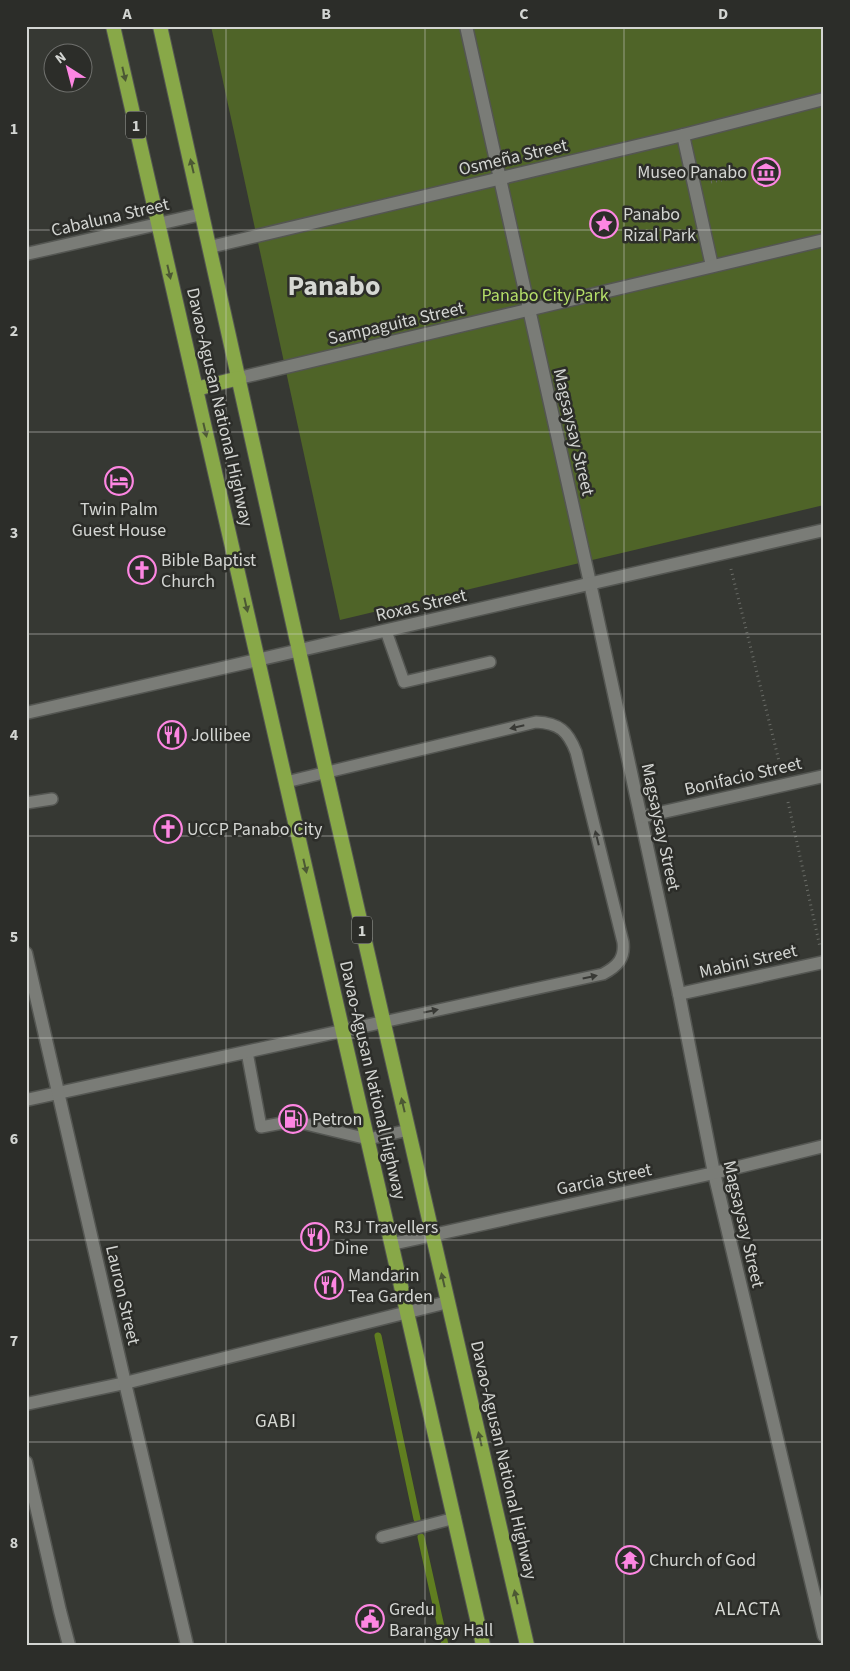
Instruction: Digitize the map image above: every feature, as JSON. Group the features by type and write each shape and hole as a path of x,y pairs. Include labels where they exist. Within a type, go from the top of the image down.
{"highway":[{"name":"Davao-Agusan National Highway","path":"113,26 484,1645"},
{"name":"Davao-Agusan National Highway","path":"160,26 326,772 527,1645"},
{"path":"196,389 239,378"}],"street":[{"name":"Magsaysay Street","path":"466,26 641,817 679,994 714,1173 824,1636"},
{"name":"Osmeña Street","path":"210,248 683,135 824,99"},
{"path":"683,135 712,266"},
{"name":"Cabaluna Street","path":"26,254 202,214"},
{"name":"Sampaguita Street","path":"239,378 824,240"},
{"name":"Roxas Street","path":"26,713 824,530"},
{"name":"Bonifacio Street","path":"641,817 824,776"},
{"name":"Lauron Street","path":"26,953 125,1383 188,1645"},
{"name":"Mabini Street","path":"679,994 823,962"},
{"path":"26,1100 384,1022"},
{"name":"Garcia Street","path":"392,1244 714,1173 824,1146"},
{"path":"26,1404 125,1383 448,1302"},
{"path":"26,1462 69,1645"}],"lane":[{"path":"386,631 404,682 490,662"},
{"path":"286,782 536,722 550,723 562,729 571,740 576,752 623,942 624,952 620,961 614,968 604,974 384,1022"},
{"path":"26,804 52,799"},
{"path":"247,1052 261,1127 293,1121 368,1139 408,1130"},
{"path":"382,1537 455,1518"}],"path":[{"path":"727,552 784,785 823,962"}],"green space":[{"name":"Panabo City Park","path":"211,26 824,26 824,505 340,620"}],"waterway":[{"path":"378,1336 417,1519"},
{"path":"421,1537 445,1645"}],"place":[{"name":"Museo Panabo","path":"766,172"},
{"name":"Panabo Rizal Park","path":"604,224"},
{"name":"Twin Palm Guest House","path":"119,481"},
{"name":"Bible Baptist Church","path":"142,570"},
{"name":"Jollibee","path":"172,735"},
{"name":"UCCP Panabo City","path":"168,829"},
{"name":"Petron","path":"293,1119"},
{"name":"R3J Travellers Dine","path":"315,1237"},
{"name":"Mandarin Tea Garden","path":"329,1285"},
{"name":"Church of God","path":"630,1560"},
{"name":"Gredu Barangay Hall","path":"370,1619"}],"district":[{"name":"Panabo","path":"334,285"},
{"name":"GABI","path":"276,1420"},
{"name":"ALACTA","path":"748,1608"}]}
